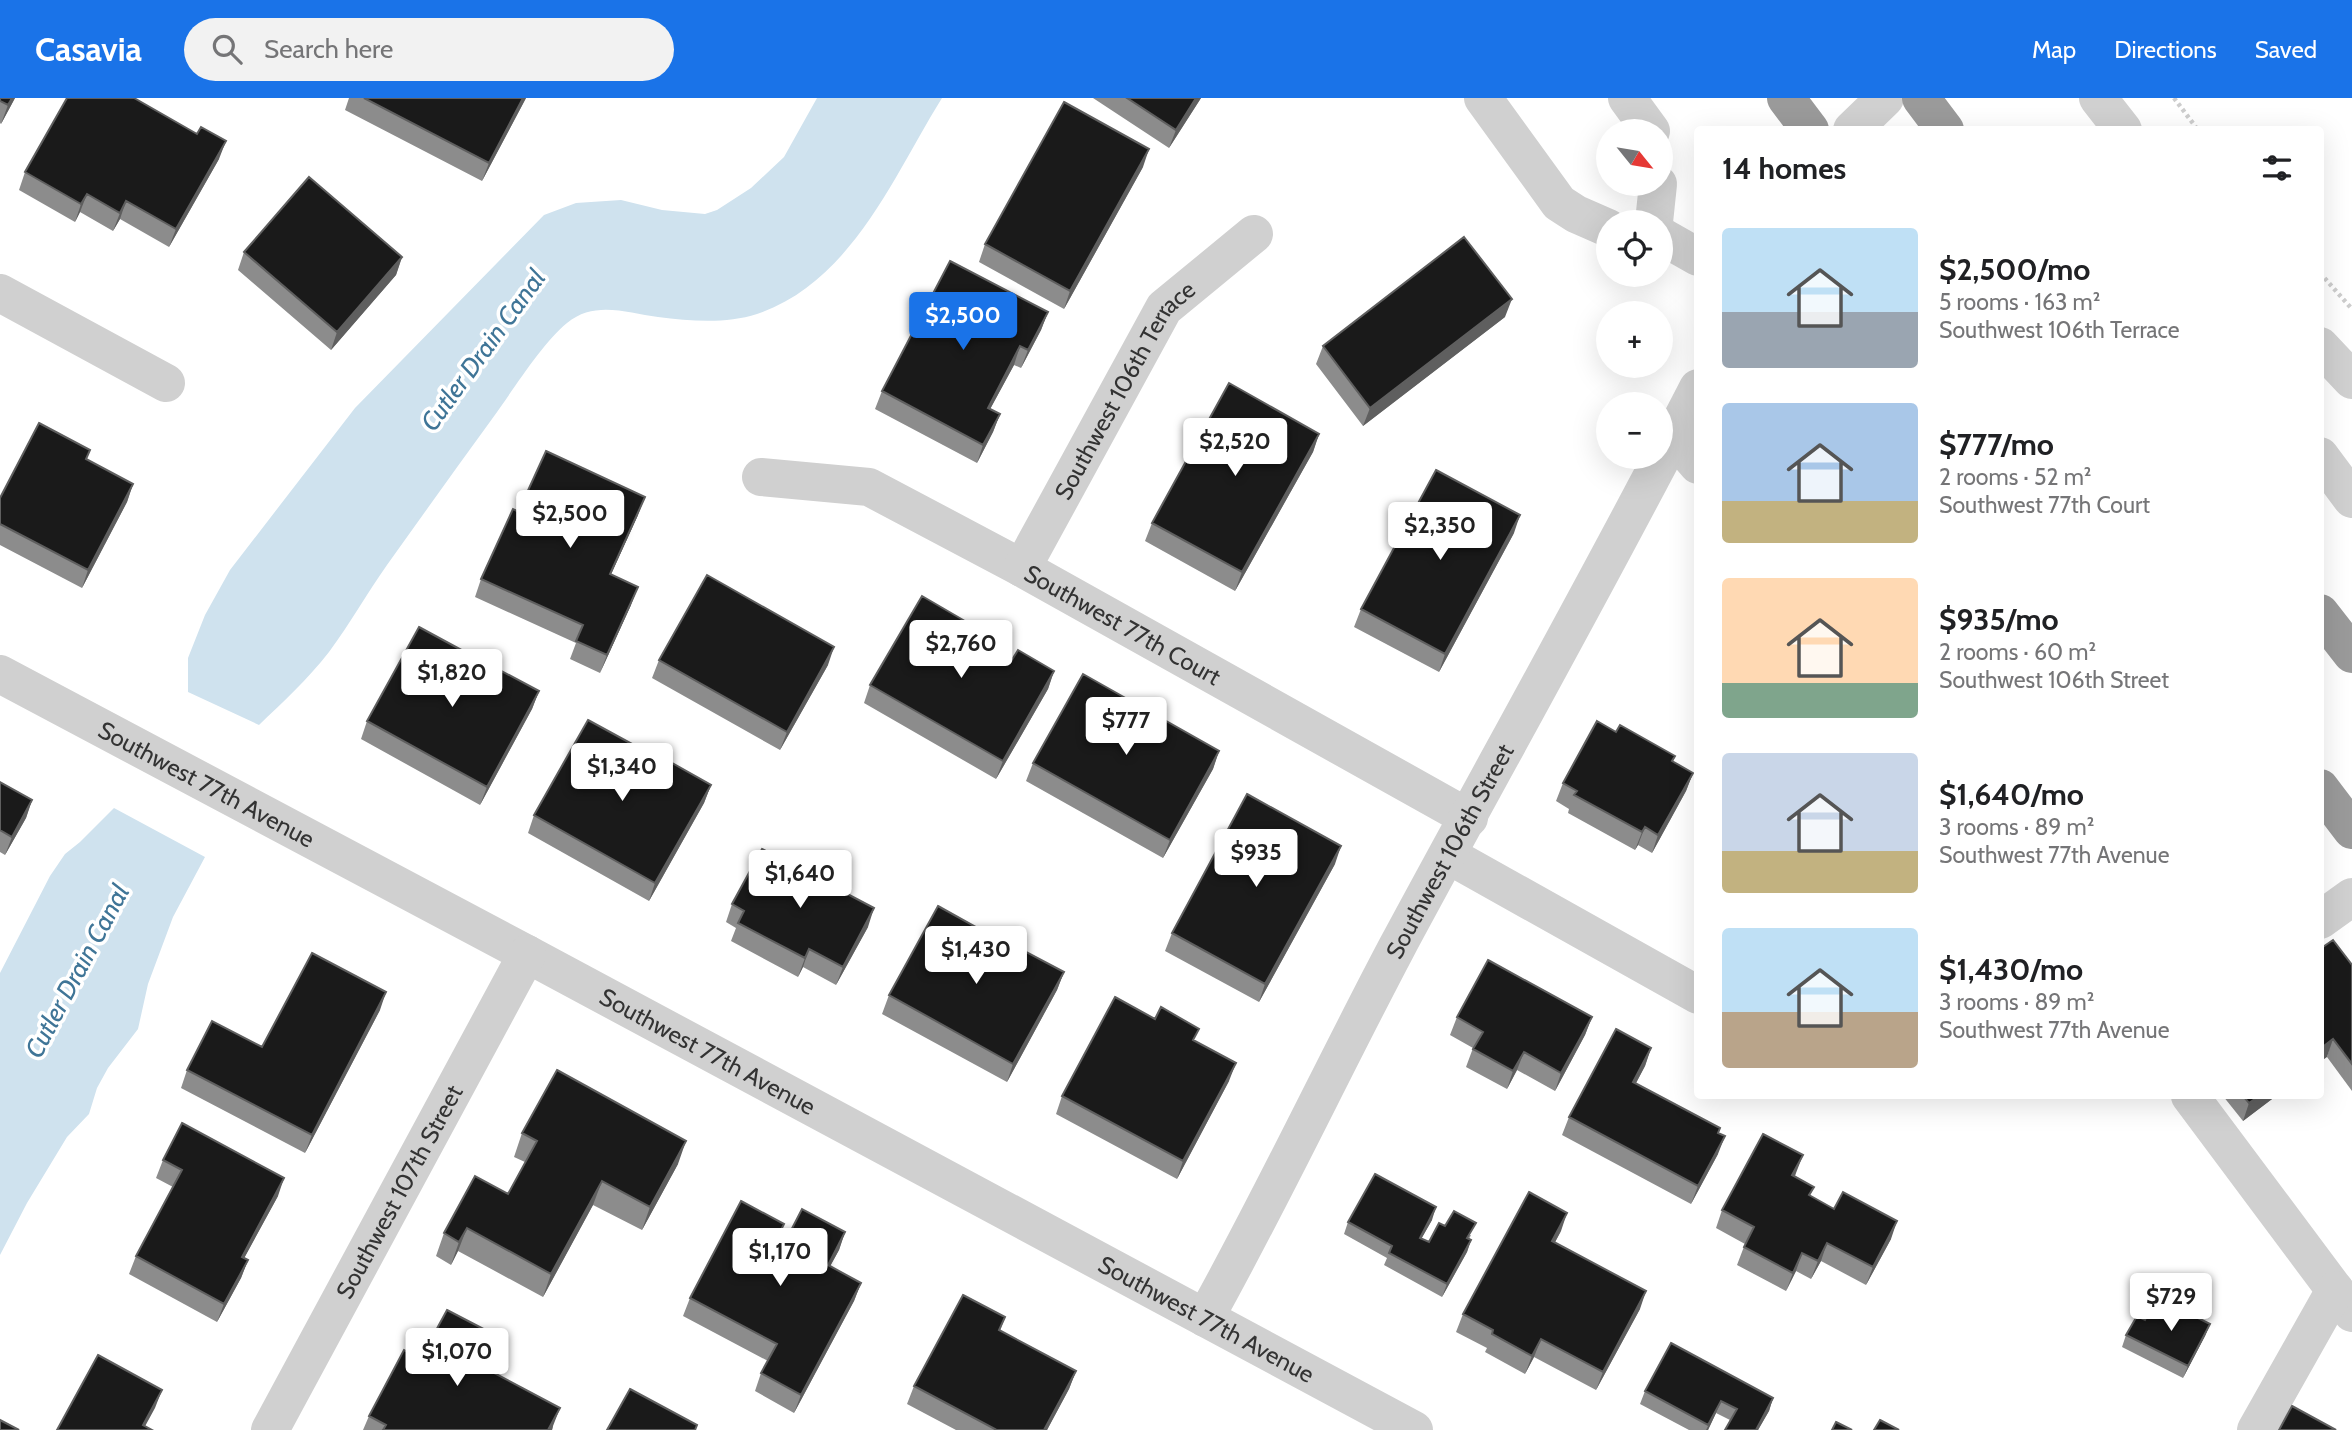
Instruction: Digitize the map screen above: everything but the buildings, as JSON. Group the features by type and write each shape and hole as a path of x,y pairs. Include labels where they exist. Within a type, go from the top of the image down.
{"highway":[{"path":"1786,98 1807,126"},
{"path":"1921,98 1942,126"},
{"path":"2324,618 2352,654"},
{"path":"2324,793 2352,830"}],"street":[{"path":"1483,98 1559,203 1596,223"},
{"path":"1627,98 1642,119"},
{"path":"1856,126 1885,98"},
{"path":"2098,98 2120,126"},
{"name":"Southwest 106th Terrace","path":"1022,568 1164,307 1254,234"},
{"path":"0,293 166,383"},
{"path":"2324,350 2352,380"},
{"name":"Southwest 106th Street","path":"1673,436 1694,396"},
{"path":"1673,436 1694,460"},
{"path":"2324,461 2352,499"},
{"name":"Southwest 106th Street","path":"1205,1318 1398,946 1655,469"},
{"name":"Southwest 77th Court","path":"761,477 869,487 1022,568 1469,818"},
{"name":"Southwest 77th Avenue","path":"0,674 1414,1430"},
{"path":"1448,855 1694,993"},
{"path":"2324,918 2352,897"},
{"name":"Southwest 107th Street","path":"270,1430 527,954"},
{"path":"2192,1099 2344,1301 2256,1430"}],"path":[{"path":"2174,98 2195,126"},
{"path":"2324,278 2352,309"}],"water":[{"name":"Cutler Drain Canal","path":"817,98 942,98 867,223 845,252 819,278 790,299 745,317 708,321 683,320 600,310 578,316 567,323 538,355 387,565 329,652 277,708 259,725 188,692 188,658 205,615 230,570 355,408 544,215 576,203 621,200 662,210 705,214 717,210 751,188 784,157"},
{"name":"Cutler Drain Canal","path":"114,808 205,857 173,917 148,984 138,1029 108,1068 97,1088 89,1114 67,1137 27,1203 0,1255 0,973 50,876 65,854"}]}
